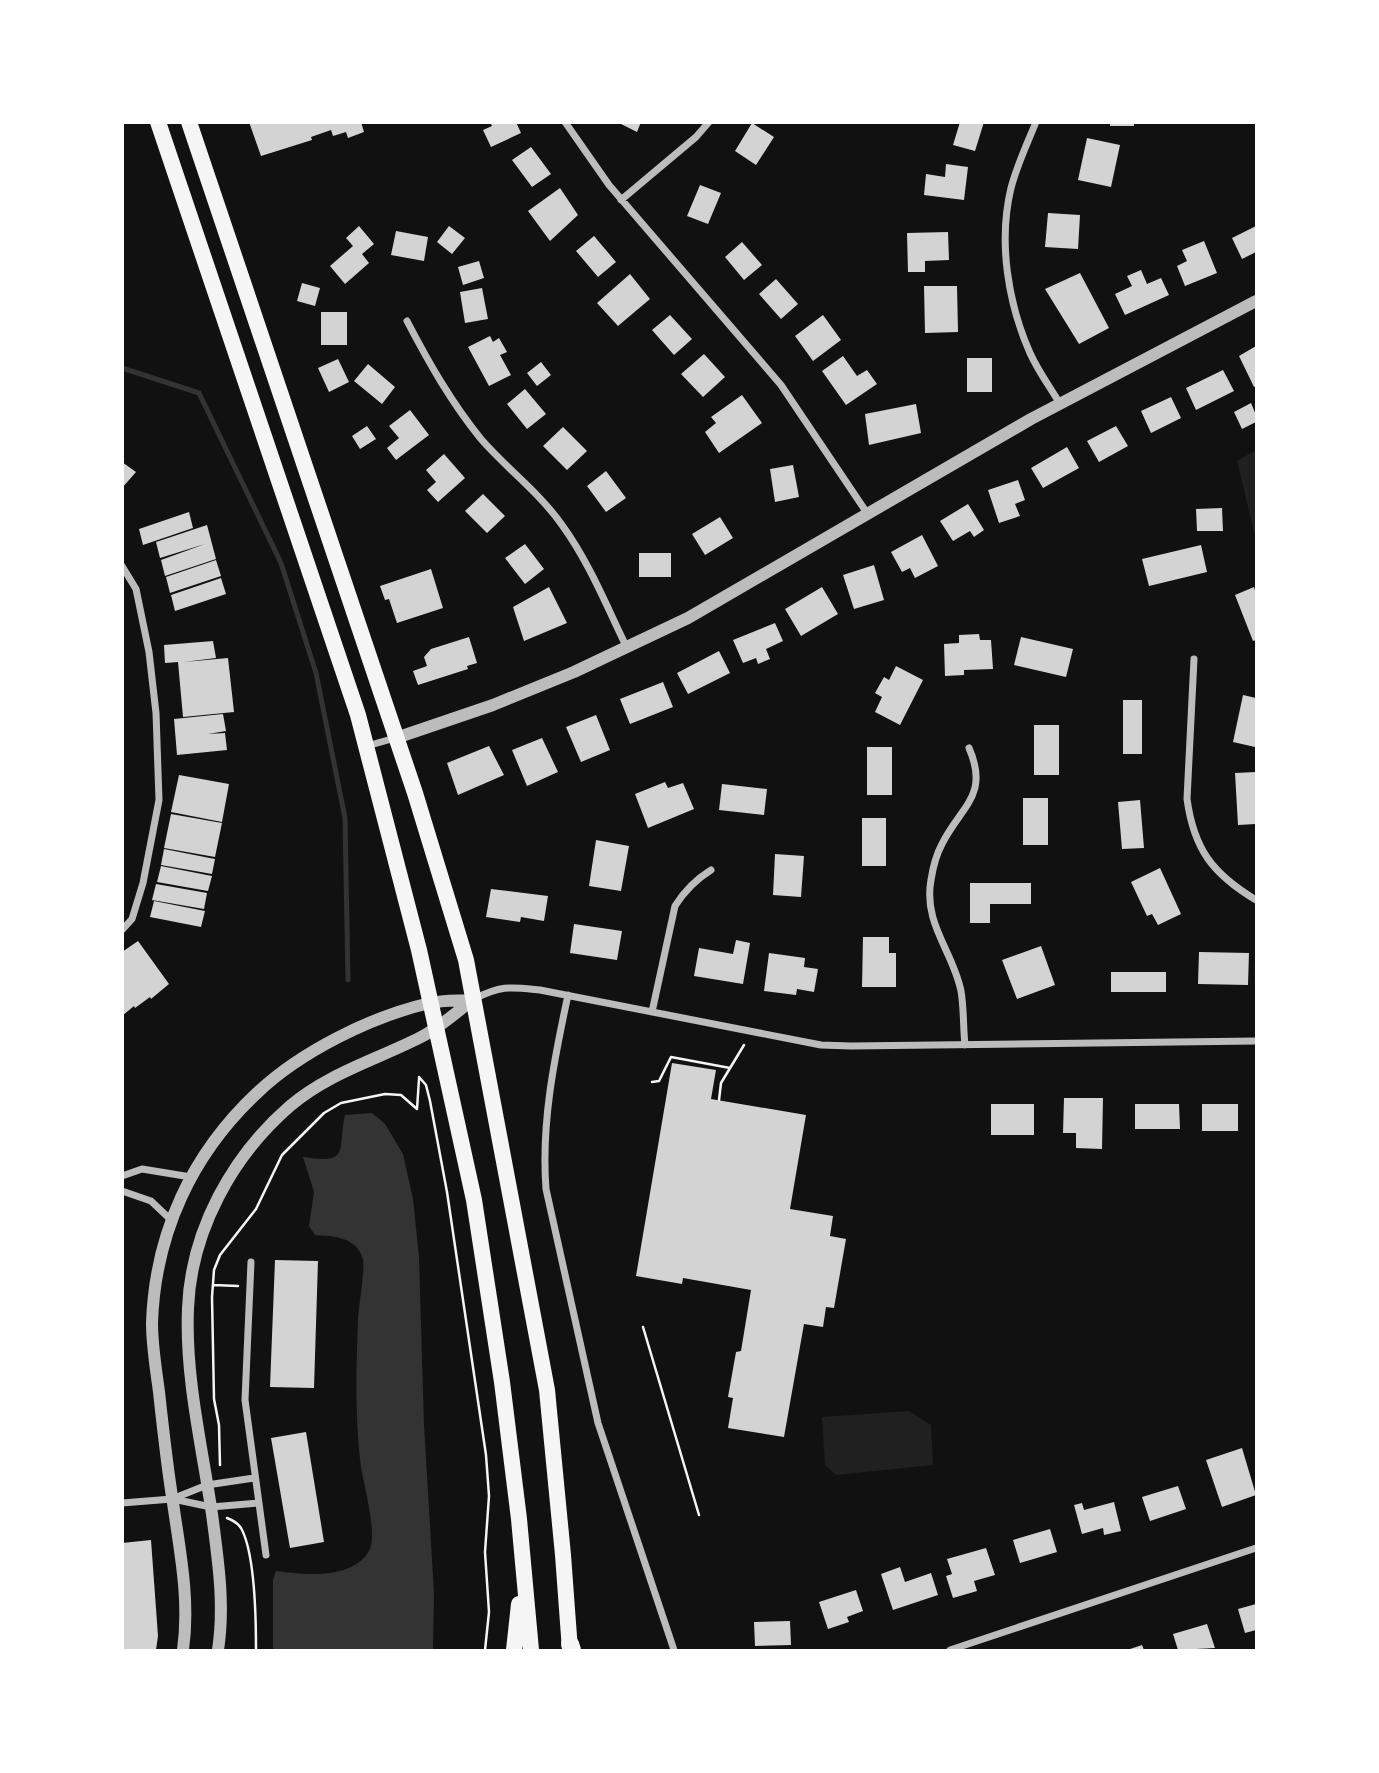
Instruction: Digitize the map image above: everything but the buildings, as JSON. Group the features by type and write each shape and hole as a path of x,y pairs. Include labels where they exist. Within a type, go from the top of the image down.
{"main road":[{"path":"158,122 367,746 437,1027 476,1213 502,1381 531,1650"},
{"path":"189,122 396,738 463,947 547,1390 570,1648"},
{"path":"514,1650 523,1570"}],"street":[{"path":"565,122 621,200 782,385 867,513"},
{"path":"621,200 696,137 709,122"},
{"path":"1036,122 1018,163 1010,191 1006,259 1010,292 1019,327 1031,356 1060,404"},
{"path":"367,746 494,705 627,648 699,612 1060,404 1256,301"},
{"path":"407,321 433,372 456,406 483,440 537,494 561,524 580,553 627,648"},
{"path":"122,566 136,589 149,652 156,713 159,800 143,883 132,919 122,930"},
{"path":"1194,659 1187,799 1190,821 1196,842 1210,862 1225,879 1256,900"},
{"path":"965,1045 961,992 935,929 930,907 930,885 934,863 942,844 968,806 975,790 976,774 969,748"},
{"path":"652,1012 675,906 684,891 696,879 711,870"},
{"path":"218,1650 222,1595 192,1382 188,1307 195,1261 204,1231 233,1169 260,1135 321,1083 416,1040 472,1000 496,988 512,987 568,995 821,1045 1256,1041"},
{"path":"568,995 545,1122 543,1156 546,1189 598,1423 674,1650"},
{"path":"183,1650 187,1603 152,1324 156,1285 171,1220 204,1153 234,1114 269,1081 304,1055 389,1017 431,1003 472,1000"},
{"path":"122,1176 142,1169 191,1177"},
{"path":"122,1191 151,1201 171,1220"},
{"path":"251,1262 245,1400 266,1555"},
{"path":"172,1499 207,1485 254,1478"},
{"path":"122,1503 172,1499 211,1507 258,1503"},
{"path":"950,1650 1256,1548"}],"path":[{"path":"719,1100 721,1083 744,1045"},
{"path":"652,1082 659,1081 671,1057 730,1068"},
{"path":"218,1472 220,1461 219,1425 214,1399 213,1285 214,1270 220,1255 256,1209 272,1173 290,1145 324,1113 341,1103 385,1094 401,1095 417,1109 419,1077 426,1085 430,1101 447,1192 486,1455 489,1496 485,1552 489,1612 485,1650"},
{"path":"213,1285 250,1287"},
{"path":"643,1327 699,1515"},
{"path":"224,1516 240,1527 247,1553 255,1597 256,1650"}],"shaded area":[{"path":"1256,450 1256,540 1237,461"},
{"path":"372,1113 385,1124 403,1154 413,1199 419,1257 424,1425 434,1593 433,1650 273,1650 273,1580 276,1571 313,1574 339,1571 361,1560 371,1544 371,1523 361,1467 357,1414 358,1323 363,1260 360,1252 350,1242 337,1237 315,1235 309,1226 314,1192 303,1157 335,1157 341,1146 345,1115"},
{"path":"909,1411 931,1425 933,1465 836,1475 825,1465 822,1417"}],"waterway":[{"path":"122,368 199,393 281,563 316,673 345,818 348,980"}]}
